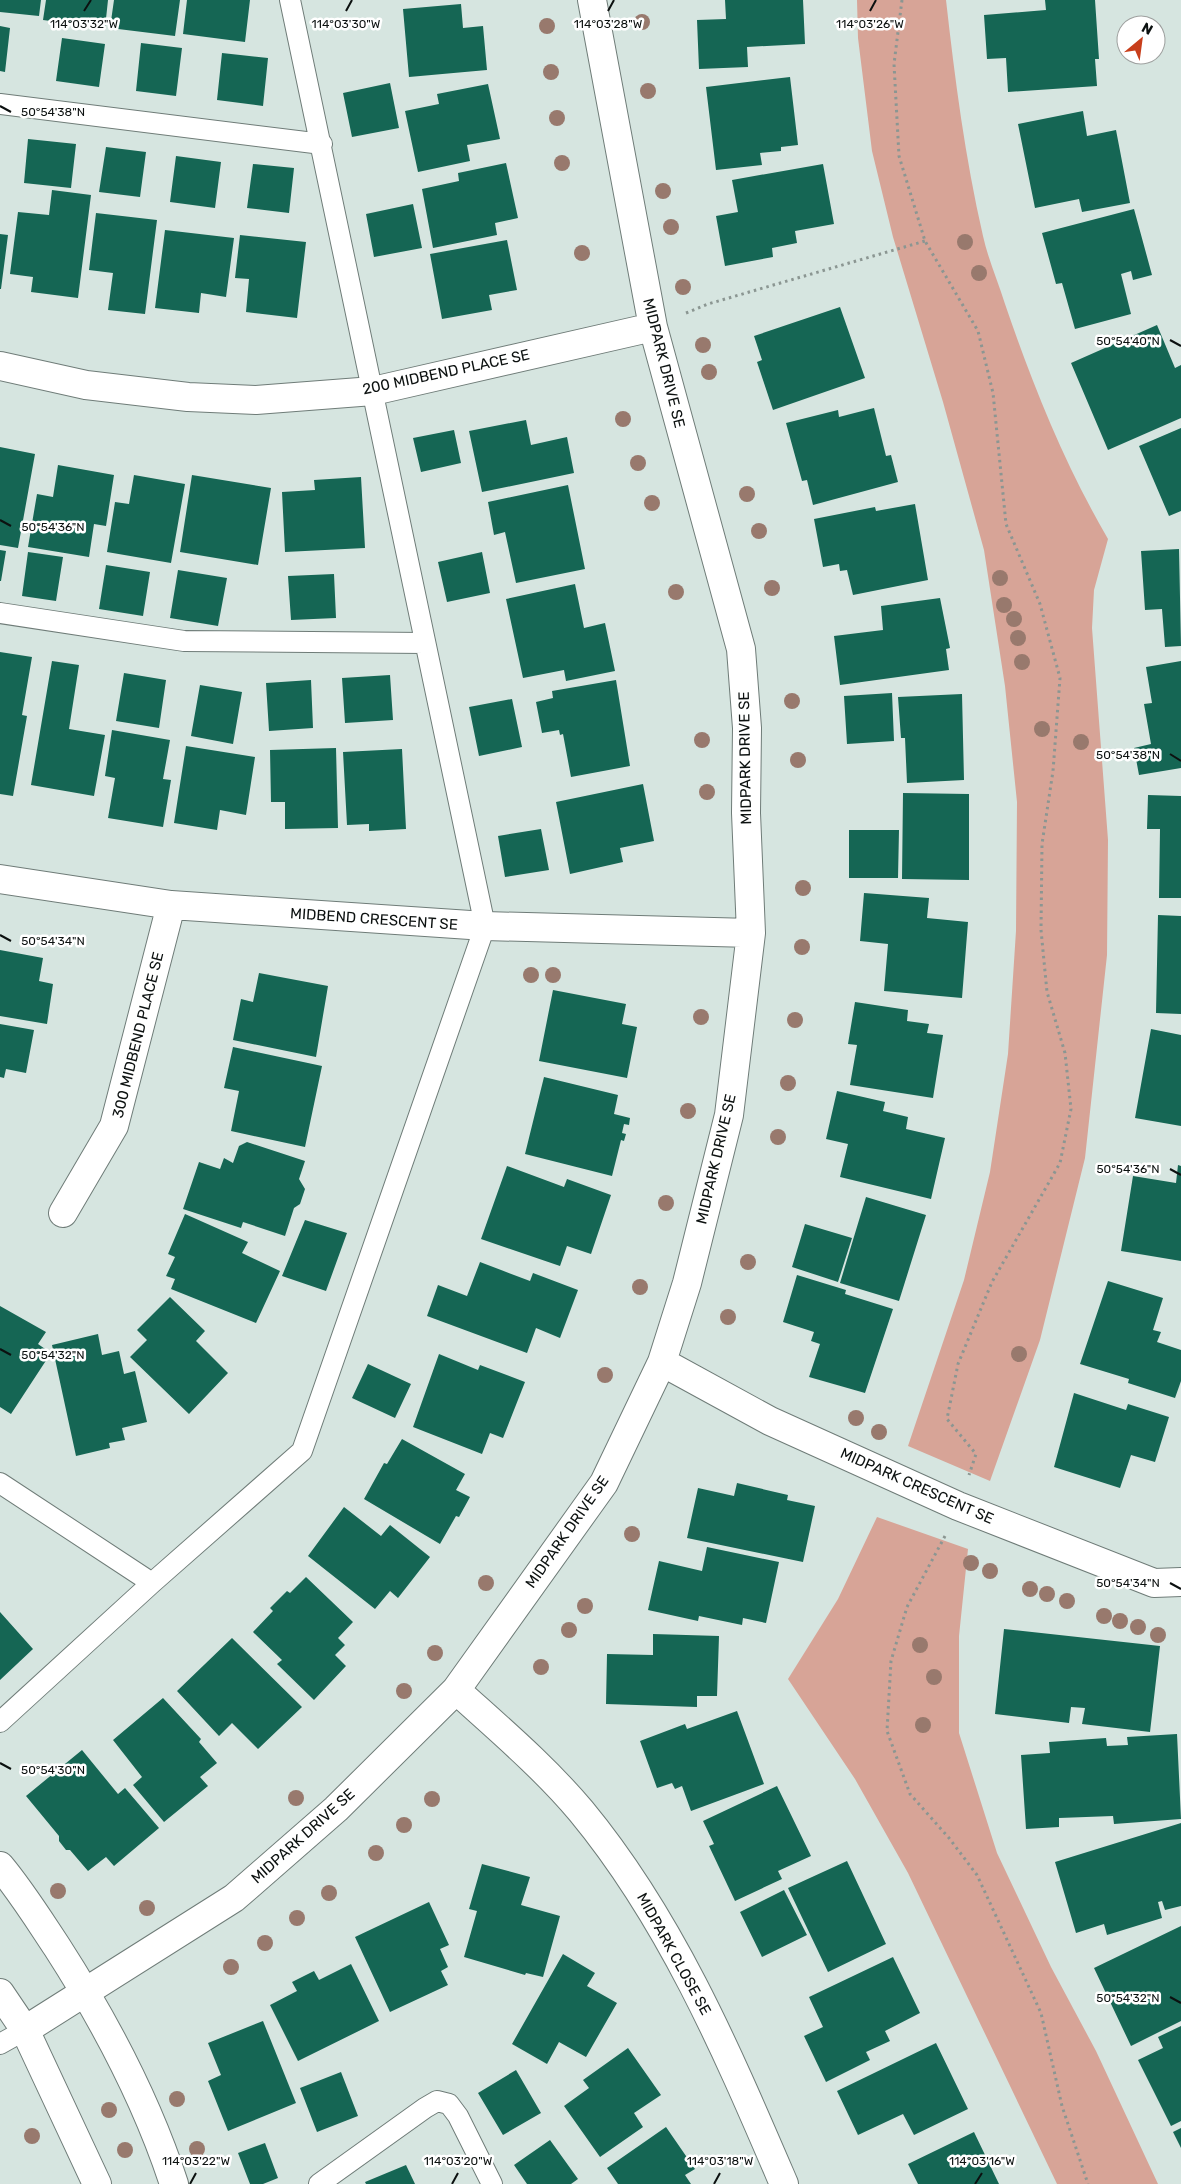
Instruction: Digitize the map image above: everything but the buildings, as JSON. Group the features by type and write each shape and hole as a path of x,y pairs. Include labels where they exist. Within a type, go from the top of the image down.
{"street":[{"name":"MIDPARK DRIVE SE","path":"25,2030 234,1898 336,1809 456,1690 604,1483 662,1362 686,1283 728,1115 751,933 746,814 747,728 741,649 653,327 592,0"},
{"name":"200 MIDBEND PLACE SE","path":"0,366 86,385 188,397 256,400 373,390 653,327"},
{"name":"MIDBEND CRESCENT SE","path":"0,879 171,904 485,926 751,933"},
{"name":"300 MIDBEND PLACE SE","path":"63,1213 114,1126 171,904"},
{"name":"MIDPARK CRESCENT SE","path":"662,1362 770,1420 958,1506 1154,1583 1181,1582"},
{"name":"MIDPARK CLOSE SE","path":"456,1690 537,1764 580,1811 627,1871 649,1904 728,2052 784,2184"},
{"path":"0,1866 41,1923 85,1992 124,2065 165,2156 174,2184"},
{"path":"0,1993 25,2030 97,2184"}],"lane":[{"path":"0,1722 152,1583 302,1452 485,926 322,144 290,0"},
{"path":"0,104 322,144"},
{"path":"0,613 184,641 426,643"},
{"path":"0,1483 152,1583"},
{"path":"0,2044 25,2030"},
{"path":"319,2184 437,2101 449,2104 458,2116 492,2184"}],"path":[{"path":"902,0 894,64 899,156 925,241 978,331 993,393 1006,524 1040,604 1060,678 1053,772 1042,844 1041,930 1047,992 1065,1053 1071,1109 1060,1163 992,1282 958,1364 947,1419 976,1454 958,1506 935,1558 907,1608 891,1661 887,1731 910,1794 949,1838 977,1875 1041,2013 1062,2106 1088,2184"},
{"path":"653,327 708,304 925,241"}],"shaded area":[{"path":"857,0 946,0 966,148 988,253 1027,365 1051,424 1078,483 1108,539 1094,590 1092,628 1108,840 1107,955 1085,1158 1040,1340 990,1481 908,1446 964,1280 990,1172 1008,1054 1016,931 1017,802 1005,686 984,550 943,402 893,237 872,151 858,38"},
{"path":"877,1517 968,1549 959,1636 959,1733 997,1853 1051,1967 1096,2051 1158,2184 1057,2184 908,1873 855,1779 788,1679 838,1599"}]}
